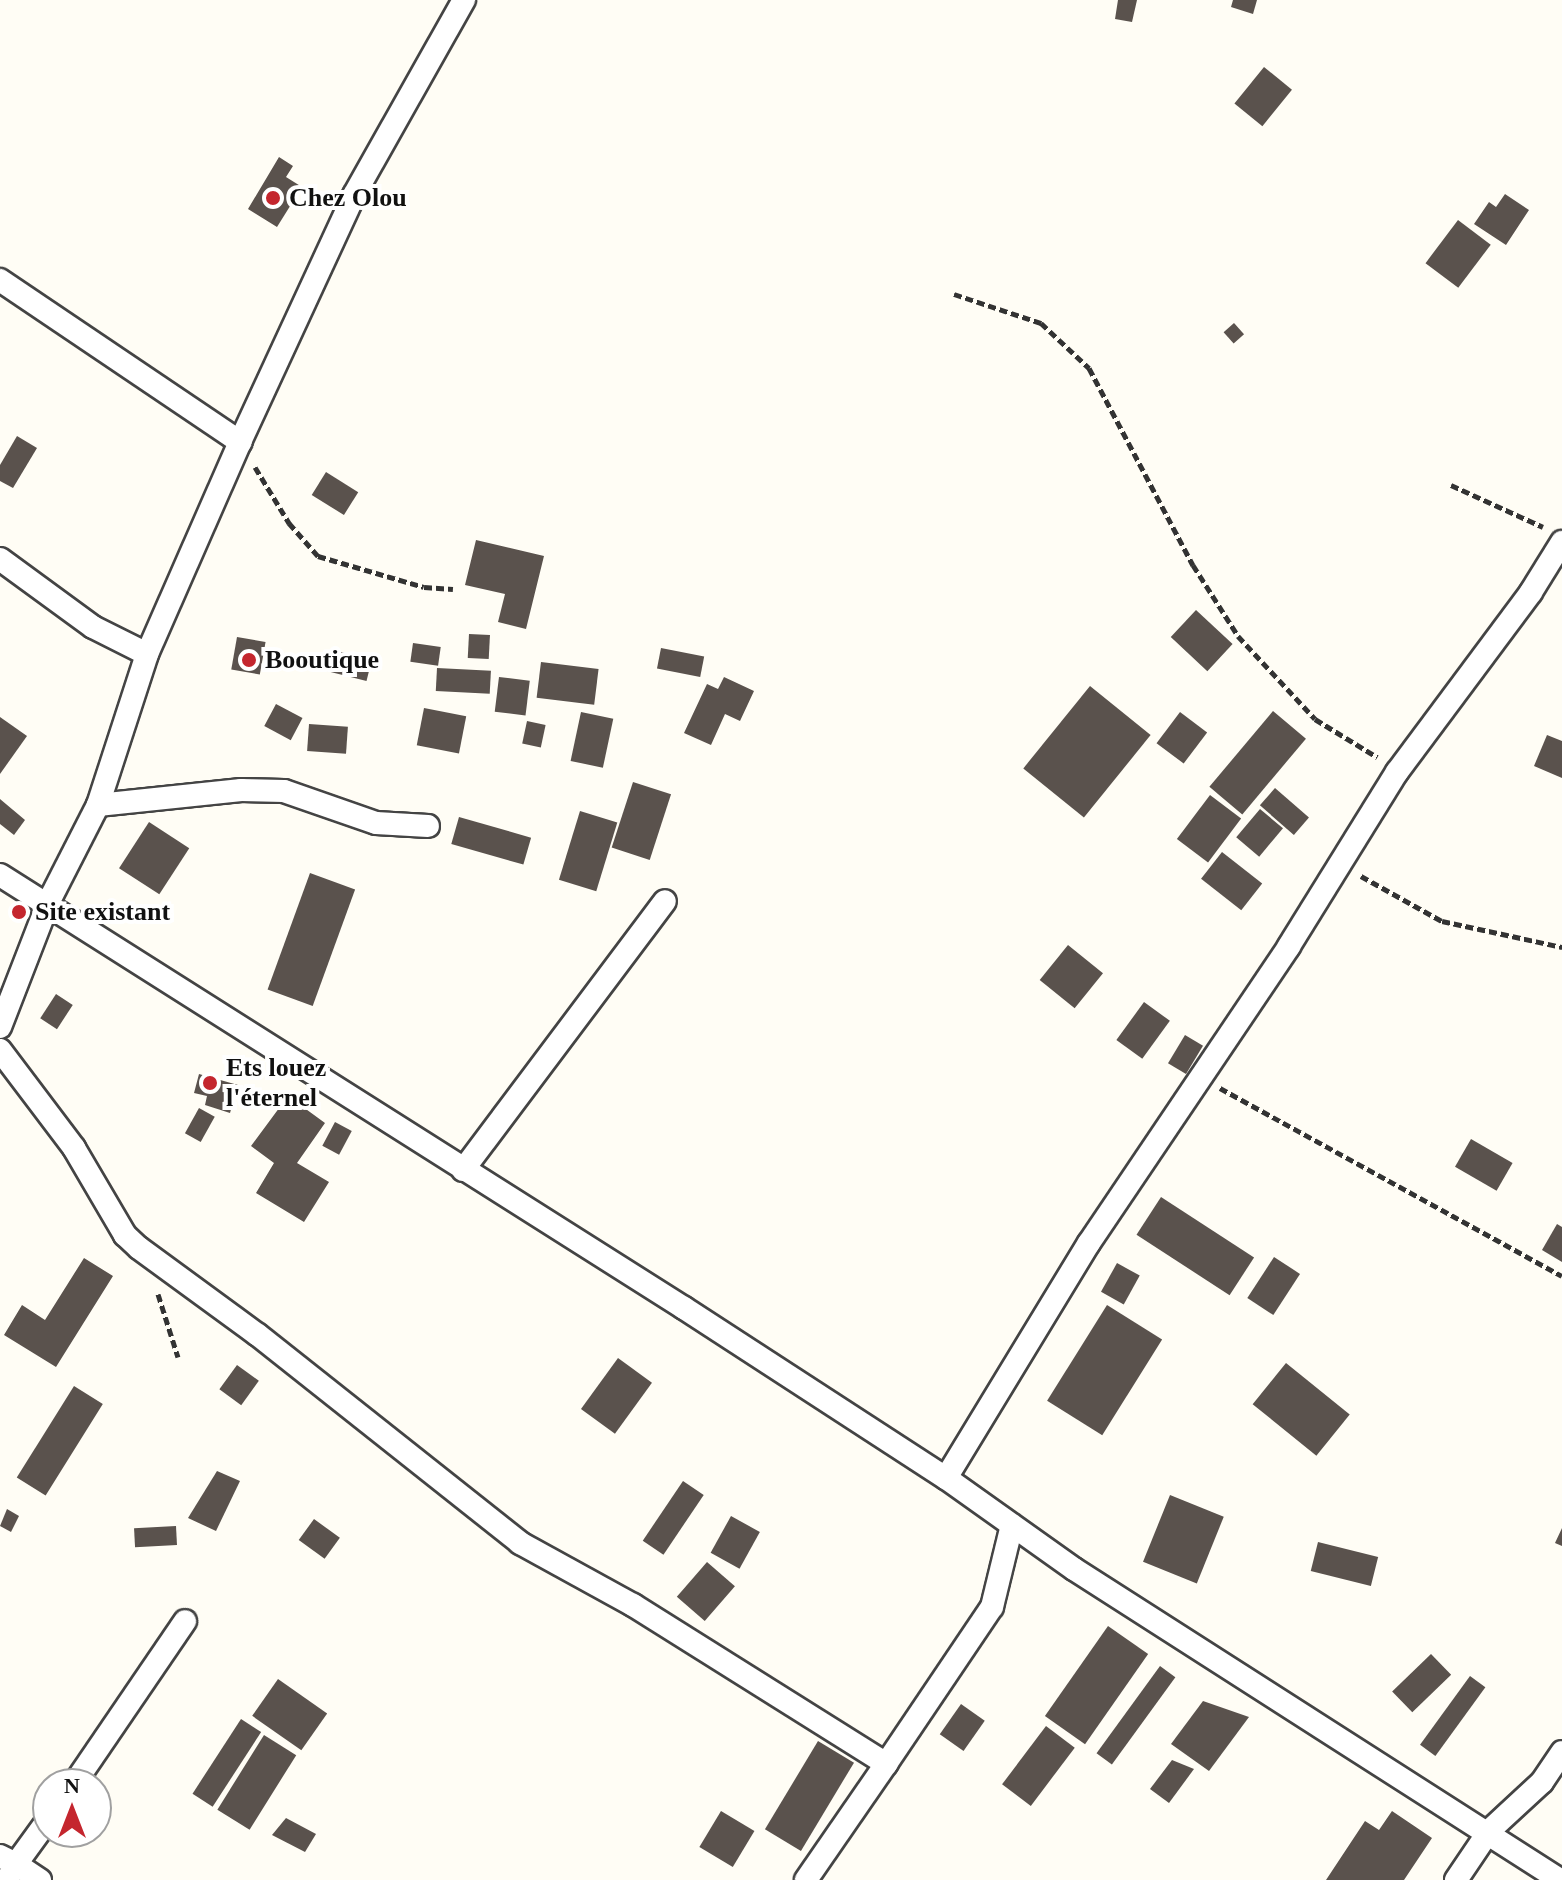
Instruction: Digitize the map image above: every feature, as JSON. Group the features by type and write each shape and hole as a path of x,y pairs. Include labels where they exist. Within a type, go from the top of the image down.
{"street":[{"path":"0,1027 48,903 98,805 147,654 240,442 354,195 464,0"},
{"path":"0,280 240,442"},
{"path":"946,1478 1089,1243 1201,1079 1397,772 1531,592 1555,535"},
{"path":"0,559 93,627 147,654"},
{"path":"98,805 241,790 284,791 376,823 428,826"},
{"path":"0,875 946,1478 1012,1525 1489,1831 1560,1880"},
{"path":"463,1170 665,901"},
{"path":"0,1050 74,1148 125,1235 139,1248 258,1335 520,1543 633,1605 886,1764"},
{"path":"806,1880 992,1607 1012,1525"},
{"path":"85,1768 185,1621"},
{"path":"1456,1880 1489,1831 1542,1782 1562,1752"},
{"path":"32,1839 8,1867 40,1880"}],"path":[{"path":"954,294 1041,323 1089,368 1193,565 1238,636 1315,719 1397,772"},
{"path":"240,442 289,523 318,556 424,587 453,589"},
{"path":"1451,485 1555,535"},
{"path":"1339,864 1442,921 1562,947"},
{"path":"1201,1079 1280,1117 1562,1276"}],"building":[{"path":"1118,0 1137,0 1132,22 1115,19"},
{"path":"1233,0 1257,0 1253,14 1231,7"},
{"path":"1264,67 1292,90 1262,126 1234,104"},
{"path":"279,157 293,166 286,177 302,187 277,227 248,209"},
{"path":"1505,194 1529,210 1506,245 1474,224 1489,202 1496,207"},
{"path":"1458,220 1491,245 1458,288 1426,263"},
{"path":"1234,323 1244,334 1234,344 1224,332"},
{"path":"17,436 37,448 13,488 0,481 0,465"},
{"path":"326,472 358,492 344,515 312,495"},
{"path":"476,540 544,556 526,629 498,622 505,594 465,585"},
{"path":"1196,610 1233,644 1207,671 1171,637"},
{"path":"469,634 490,635 489,659 468,658"},
{"path":"237,637 266,642 260,675 231,669"},
{"path":"413,643 441,647 438,666 410,662"},
{"path":"661,648 704,656 700,677 657,669"},
{"path":"333,650 372,660 366,681 328,671"},
{"path":"541,662 599,669 594,705 537,698"},
{"path":"437,668 491,671 490,694 436,691"},
{"path":"499,677 530,681 526,716 495,712"},
{"path":"724,677 754,691 740,721 725,714 711,745 684,733 707,684 718,689"},
{"path":"1090,686 1151,735 1084,817 1023,768"},
{"path":"276,704 302,718 291,740 264,726"},
{"path":"424,708 466,716 459,754 417,745"},
{"path":"1273,711 1306,739 1242,814 1209,787"},
{"path":"581,712 613,719 603,768 571,761"},
{"path":"1180,712 1207,732 1184,764 1157,743"},
{"path":"0,717 27,736 0,774"},
{"path":"527,721 546,725 541,747 522,743"},
{"path":"309,724 348,727 346,754 307,751"},
{"path":"1547,735 1562,741 1562,778 1534,766"},
{"path":"633,782 671,794 650,860 612,848"},
{"path":"1275,788 1309,818 1294,835 1260,805"},
{"path":"1210,795 1241,818 1208,862 1177,839"},
{"path":"0,799 25,820 14,835 0,824"},
{"path":"1260,809 1283,828 1259,857 1236,837"},
{"path":"580,811 617,822 596,891 559,880"},
{"path":"459,817 531,838 523,865 451,844"},
{"path":"149,822 189,848 159,894 119,868"},
{"path":"1222,852 1262,883 1241,910 1201,879"},
{"path":"310,873 355,889 313,1006 268,990"},
{"path":"1068,945 1103,973 1075,1008 1040,980"},
{"path":"56,994 73,1005 57,1029 40,1018"},
{"path":"1144,1002 1170,1021 1142,1059 1116,1040"},
{"path":"1185,1035 1203,1046 1186,1074 1168,1063"},
{"path":"199,1074 238,1085 230,1113 205,1105 207,1096 194,1093"},
{"path":"288,1096 325,1123 297,1163 329,1182 304,1222 256,1193 274,1163 251,1146"},
{"path":"199,1108 215,1117 201,1142 185,1133"},
{"path":"335,1122 352,1131 339,1155 322,1146"},
{"path":"1471,1139 1513,1163 1497,1191 1455,1167"},
{"path":"1161,1197 1254,1257 1230,1295 1136,1235"},
{"path":"1557,1224 1562,1227 1562,1262 1542,1250"},
{"path":"1274,1257 1300,1274 1273,1315 1247,1298"},
{"path":"84,1258 113,1276 56,1367 4,1335 22,1305 45,1320"},
{"path":"1117,1263 1140,1276 1124,1304 1101,1292"},
{"path":"1107,1305 1162,1339 1102,1435 1047,1401"},
{"path":"618,1358 652,1383 615,1434 581,1409"},
{"path":"1286,1363 1350,1415 1316,1456 1253,1404"},
{"path":"237,1365 259,1381 241,1405 219,1389"},
{"path":"74,1386 103,1404 46,1496 17,1478"},
{"path":"217,1471 240,1481 216,1531 188,1518"},
{"path":"683,1481 704,1495 663,1555 643,1541"},
{"path":"1170,1495 1224,1517 1197,1583 1143,1562"},
{"path":"7,1509 19,1516 11,1532 0,1526"},
{"path":"731,1516 760,1532 740,1569 711,1553"},
{"path":"314,1519 340,1538 325,1559 299,1540"},
{"path":"176,1526 177,1545 135,1547 134,1528"},
{"path":"1562,1528 1562,1546 1555,1543"},
{"path":"1318,1542 1378,1557 1371,1586 1311,1571"},
{"path":"707,1562 735,1586 705,1621 677,1597"},
{"path":"1108,1626 1148,1654 1085,1744 1045,1716"},
{"path":"1431,1654 1451,1675 1412,1712 1392,1692"},
{"path":"1160,1666 1175,1677 1112,1765 1097,1753"},
{"path":"1470,1676 1485,1687 1435,1756 1420,1745"},
{"path":"278,1679 327,1713 301,1750 252,1716"},
{"path":"1203,1701 1249,1717 1209,1771 1171,1744"},
{"path":"961,1704 985,1721 964,1751 940,1734"},
{"path":"241,1719 261,1732 213,1807 193,1794"},
{"path":"1046,1726 1075,1748 1031,1806 1002,1784"},
{"path":"264,1735 296,1755 250,1830 217,1810"},
{"path":"818,1741 854,1763 801,1851 765,1829"},
{"path":"1172,1760 1194,1769 1169,1803 1150,1789"},
{"path":"721,1811 754,1831 733,1867 699,1847"},
{"path":"1392,1811 1432,1838 1404,1880 1326,1880 1365,1821 1379,1830"},
{"path":"286,1818 316,1834 305,1852 272,1835"}],"place":[{"name":"Chez Olou","path":"273,198"},
{"name":"Booutique","path":"249,660"},
{"name":"Site existant","path":"19,912"},
{"name":"Ets louez l'éternel","path":"210,1083"}]}
